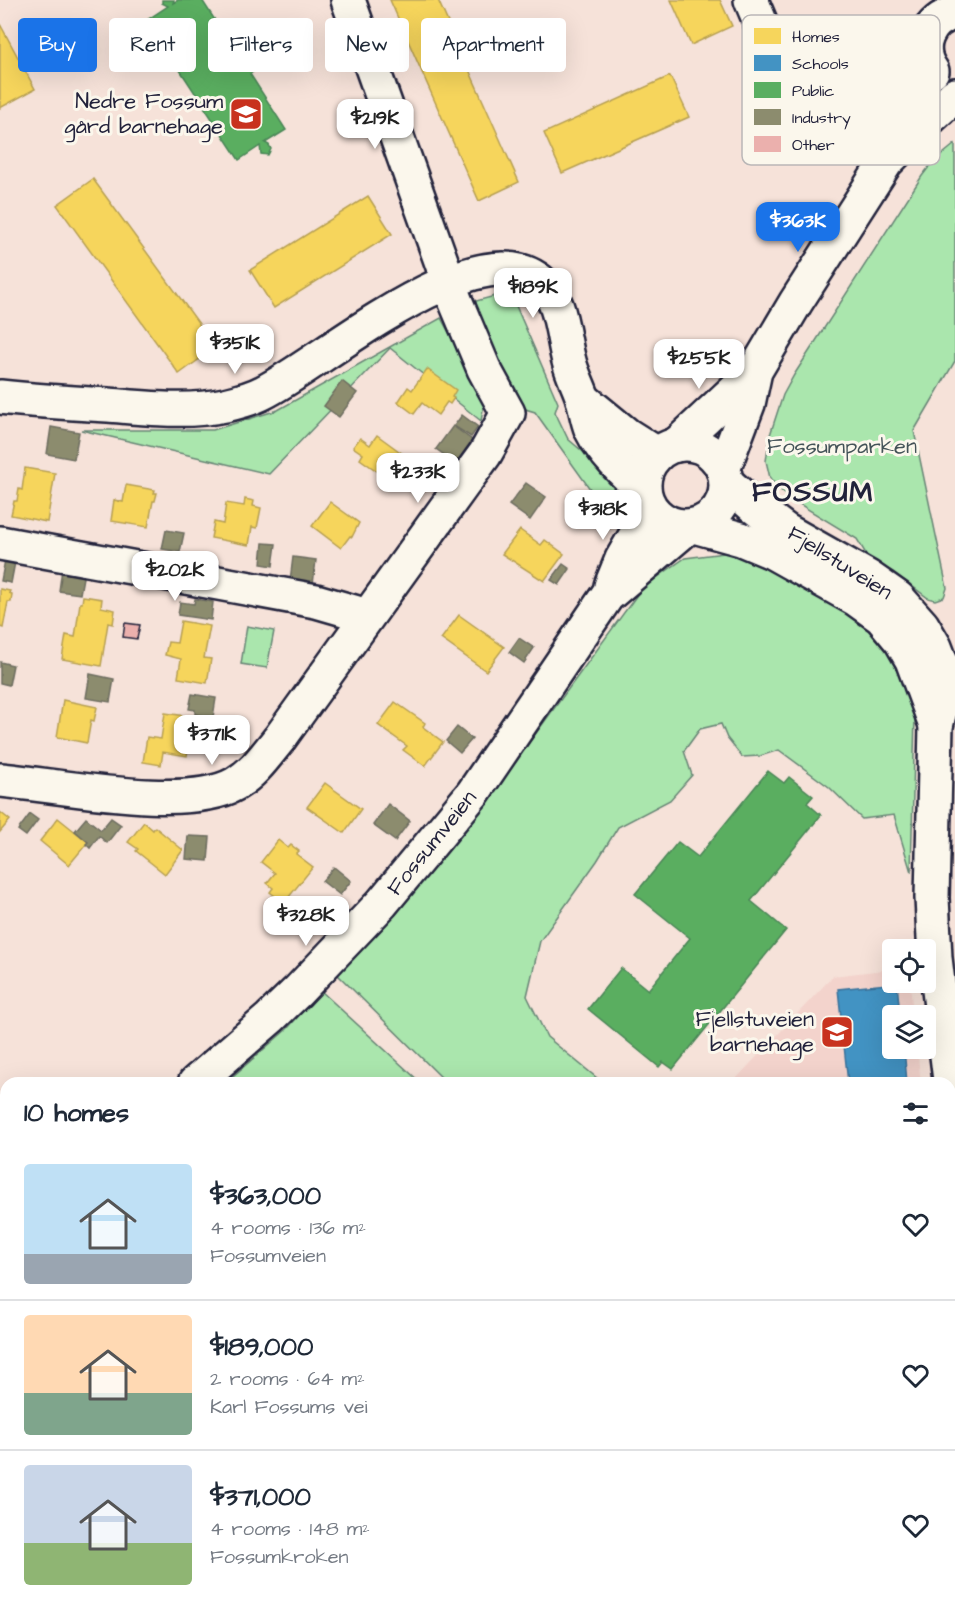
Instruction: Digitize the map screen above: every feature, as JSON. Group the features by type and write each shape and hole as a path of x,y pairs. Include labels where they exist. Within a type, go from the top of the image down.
{"street":[{"path":"0,780 162,796 190,796 222,790 245,777 269,752 485,454 508,413 484,369 448,282 348,0"},
{"path":"751,0 757,15"},
{"path":"940,79 955,85"},
{"name":"Fossumveien","path":"940,109 955,95"},
{"name":"Fossumveien","path":"202,1077 270,1018 350,938 473,793 607,597 647,500 646,471 666,449 717,409 755,371 796,302 884,165"},
{"path":"0,397 178,410 225,405 264,392 396,307 448,282 491,269 523,270 542,282 553,300 569,361 591,428 598,441 667,523 691,526"},
{"name":"Fossumveien","path":"607,597 691,526 704,522 718,510 723,501 725,476 755,371"},
{"path":"583,399 627,435 666,449 699,446 709,452 725,476"},
{"name":"Fjellstuveien","path":"725,476 753,506 784,530 884,587 910,610 930,636 940,660 944,694 936,726 932,860 934,948 950,1077"},
{"name":"Fjellstuveien","path":"691,526 741,539 772,552 869,607 891,627 930,636"},
{"path":"0,543 316,601 354,612 365,618"}],"shaded area":[{"name":"Fjellstuveien barnehage","path":"882,970 882,993 911,993 912,1005 882,1005 882,1059 918,1059 920,1077 738,1077 833,976"}],"green space":[{"name":"Fossumparken","path":"955,144 955,361 914,431 947,588 944,597 935,600 928,598 893,572 869,559 857,539 791,499 770,478 766,461 770,435 783,395 794,375 922,176 930,165 940,165 940,156"},
{"path":"495,296 513,299 558,403 555,412 568,439 594,461 625,502 626,523 618,528 535,412 522,408 476,322 476,301"},
{"path":"441,318 485,399 481,421 390,348 269,474 81,430 213,430 278,410"},
{"path":"732,552 754,558 822,594 875,631 898,659 915,716 911,872 894,815 862,819 829,787 779,750 760,756 742,757 727,738 721,724 700,729 684,751 692,775 670,800 618,827 597,861 540,941 527,996 547,1037 596,1077 441,1077 336,973 409,898 488,799 642,588 685,558"},
{"path":"247,626 274,631 267,668 241,664"},
{"path":"321,991 414,1077 232,1077 287,1029"}],"building: Homes":[{"path":"390,0 438,0 446,18 421,18 421,70 409,43 409,18 398,18"},
{"path":"671,0 720,0 732,26 691,45"},
{"path":"0,24 18,57 18,72 26,72 35,89 0,108"},
{"path":"422,72 470,72 519,182 479,201"},
{"path":"670,76 689,117 562,173 544,133"},
{"path":"93,179 216,347 179,374 57,205"},
{"path":"368,196 392,234 274,308 250,270"},
{"path":"427,369 456,390 450,404 447,402 438,415 422,403 414,414 398,402 408,387 412,390"},
{"path":"377,435 407,457 391,481 360,459 363,454 353,447 360,438 370,445"},
{"path":"25,468 55,473 47,522 11,515 19,489 22,490"},
{"path":"126,485 155,490 154,493 157,493 153,501 148,527 111,521 114,500 123,502"},
{"path":"245,499 254,501 253,506 261,508 257,528 252,527 249,545 211,538 214,522 223,524 226,503 244,506"},
{"path":"330,502 359,523 352,537 350,536 341,548 312,526"},
{"path":"520,530 541,545 545,540 564,554 544,581 502,554"},
{"path":"0,589 10,591 9,593 12,594 11,602 8,602 3,628 0,627"},
{"path":"83,596 102,599 101,607 115,610 113,624 108,623 101,666 62,659 66,635 75,637"},
{"path":"459,615 504,647 486,671 441,639"},
{"path":"181,621 210,626 204,658 211,659 207,683 178,678 181,659 165,655 168,642 177,643"},
{"path":"63,700 97,707 94,721 91,720 87,743 57,737"},
{"path":"395,702 425,723 423,727 443,742 425,766 403,750 407,746 378,725"},
{"path":"165,713 193,717 187,756 163,752 161,765 143,762 147,737 161,739"},
{"path":"325,783 361,809 344,833 307,807"},
{"path":"0,812 10,820 0,832"},
{"path":"58,818 88,842 69,865 40,841"},
{"path":"144,822 153,830 155,827 183,850 165,874 128,842"},
{"path":"278,840 288,848 291,845 299,851 296,854 313,867 284,903 270,892 273,888 267,883 275,873 261,862"}],"building: Schools":[{"path":"882,985 882,993 898,993 899,1005 882,1005 882,1059 905,1059 906,1077 847,1077 838,989"}],"building: Public":[{"path":"162,0 174,0 173,3 178,0 202,0 214,18 208,18 208,72 253,72 250,74 286,130 265,143 271,149 268,155 261,154 260,146 239,160 181,72 196,72 196,18 150,18 168,6 162,3"},
{"path":"768,771 784,783 789,777 813,796 807,803 821,815 751,901 786,930 673,1069 663,1062 659,1067 588,1009 621,968 648,990 690,938 635,894 678,842 698,857"}],"building: Industry":[{"path":"342,381 357,393 339,417 324,406"},
{"path":"462,415 478,427 471,437 454,426"},
{"path":"453,426 472,440 456,463 436,449"},
{"path":"51,427 79,432 74,459 47,454"},
{"path":"526,483 546,497 530,520 509,505"},
{"path":"166,530 184,533 180,552 162,549"},
{"path":"263,543 276,544 273,566 261,564"},
{"path":"293,557 316,560 313,584 290,581"},
{"path":"5,560 15,562 11,583 1,581"},
{"path":"563,564 570,569 559,585 551,580"},
{"path":"62,569 84,572 80,594 59,591"},
{"path":"195,599 213,602 211,620 178,615 180,602 194,604"},
{"path":"519,638 534,648 524,663 509,652"},
{"path":"0,662 13,665 9,685 0,683"},
{"path":"90,674 114,679 110,702 86,698"},
{"path":"192,694 216,698 213,717 195,714 195,710 189,709"},
{"path":"457,727 472,739 460,753 446,741"},
{"path":"388,804 410,821 395,841 373,825"},
{"path":"30,814 38,820 26,836 18,830"},
{"path":"86,818 101,830 111,818 121,825 107,843 99,836 90,848 86,844 88,842 75,831"},
{"path":"188,836 210,837 208,861 186,859"},
{"path":"334,867 351,881 340,895 322,881"}],"building: Other":[{"path":"125,623 140,625 137,639 123,637"}],"place":[{"name":"Nedre Fossum gård barnehage","path":"246,114"},
{"name":"Fjellstuveien barnehage","path":"837,1032"}],"district":[{"name":"FOSSUM","path":"813,492"}]}
